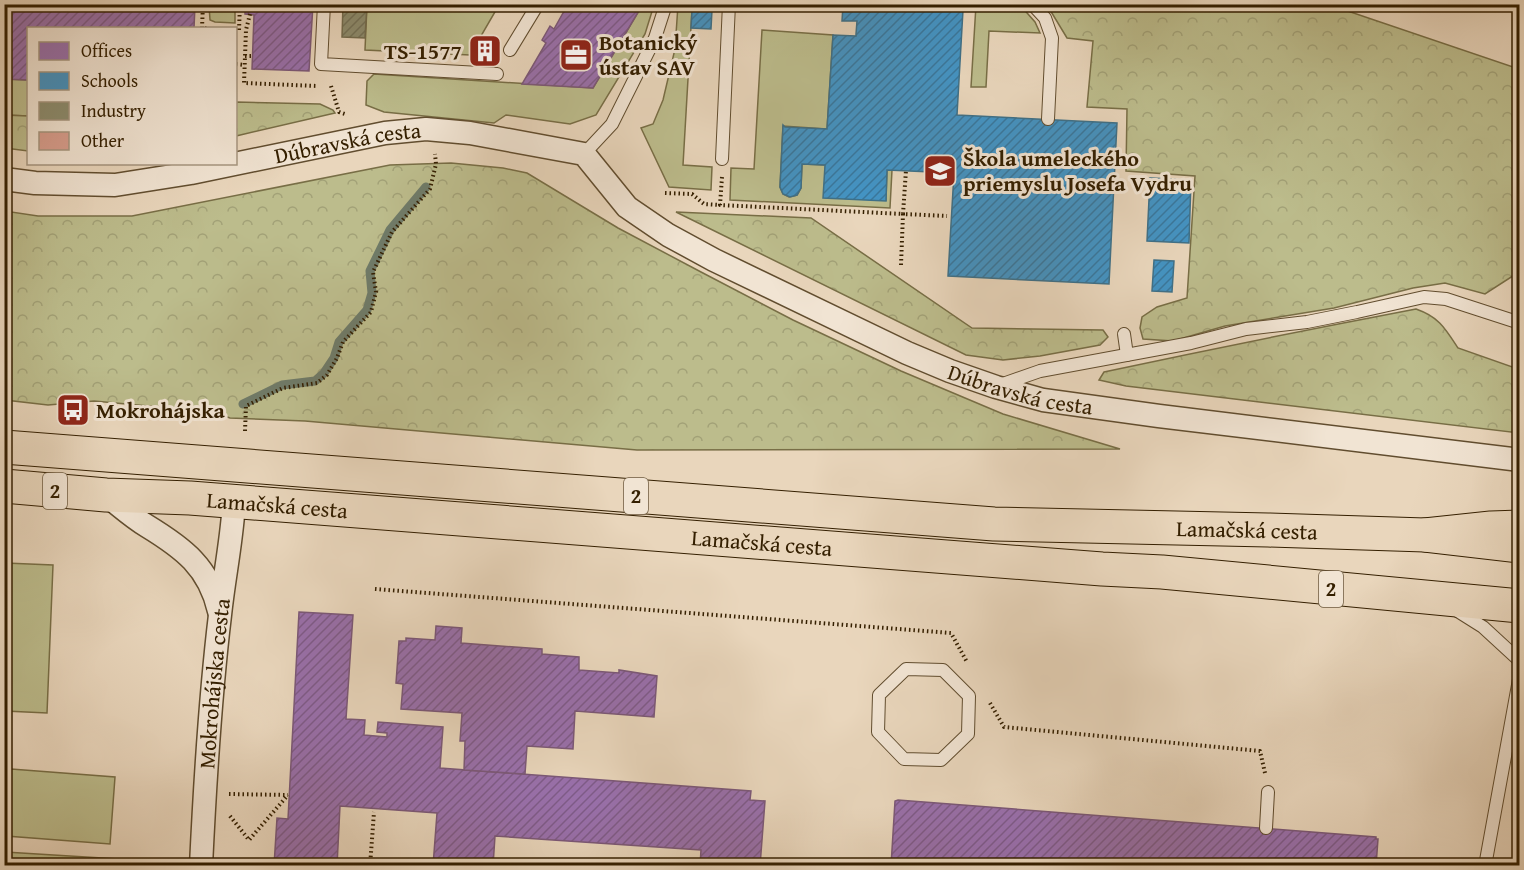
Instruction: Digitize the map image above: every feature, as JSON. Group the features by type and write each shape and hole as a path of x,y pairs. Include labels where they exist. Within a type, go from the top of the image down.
{"main road":[{"name":"Lamačská cesta","path":"4,447 994,524 1425,535 1520,546"},
{"path":"216,463 228,473 234,502"},
{"name":"Lamačská cesta","path":"4,486 106,495 190,498 1162,572 1520,606"},
{"path":"1425,535 1520,527"}],"street":[{"name":"Dúbravská cesta","path":"237,164 385,133 426,129 470,132 584,154 627,207 668,235 714,260 906,353 996,387 1043,400 1520,460"},
{"name":"Dúbravská cesta","path":"4,179 35,183 115,184 230,165"},
{"path":"106,495 192,558 204,574 215,596 220,615"},
{"name":"Mokrohájska cesta","path":"201,866 205,778 220,615 232,539 234,502"}],"lane":[{"path":"324,4 321,64 497,74"},
{"path":"510,50 538,4"},
{"path":"584,154 612,124 655,38 666,4"},
{"path":"722,159 729,4"},
{"path":"1032,4 1045,18 1052,38 1048,119"},
{"path":"996,387 1040,371 1191,343 1246,329 1307,322 1424,297 1446,299 1520,323"},
{"path":"1124,334 1127,355"},
{"path":"1437,599 1483,627 1520,661"},
{"path":"906,669 943,670 969,696 968,734 941,760 904,759 878,732 879,695 906,669"},
{"path":"1485,866 1520,674"},
{"path":"1266,828 1268,792"}],"path":[{"path":"202,27 203,4"},
{"path":"240,4 237,30 246,30"},
{"path":"250,14 246,30 244,83 331,86 358,66"},
{"path":"245,56 252,56"},
{"path":"237,64 245,65"},
{"path":"720,205 722,159"},
{"path":"245,431 246,406 283,388 317,383 327,375 343,342 371,312 376,292 373,272 392,232 430,189 436,164"},
{"path":"901,265 906,170"},
{"path":"665,193 692,194 704,204 947,216"},
{"path":"375,589 951,633 968,664"},
{"path":"986,695 1004,727 1260,751 1268,792"},
{"path":"224,808 249,840 288,795 226,794"},
{"path":"370,866 374,812"}],"green space":[{"path":"367,4 499,5 470,55 365,50"},
{"path":"209,5 235,5 235,23 210,20"},
{"path":"640,5 654,5 645,34 596,115 570,124 506,115 494,123 384,112 366,105 367,81 374,74 593,88 640,9"},
{"path":"678,5 719,5 718,10 692,10 683,165 712,167 711,190 669,187 641,128 653,124 663,100 675,49"},
{"path":"976,5 1020,5 1035,22 1040,33 989,31 986,87 971,87"},
{"path":"1047,5 1330,5 1519,69 1519,272 1485,294 1445,283 1413,288 1334,308 1225,326 1173,341 1143,339 1140,328 1142,317 1157,307 1187,298 1195,176 1126,171 1127,109 1087,107 1093,41 1067,38"},
{"path":"762,30 833,35 827,129 783,126 780,187 783,194 789,197 797,195 801,188 802,164 825,165 886,200 887,170 892,170 890,208 730,200 731,168 754,169"},
{"path":"4,79 27,80 27,116 5,115"},
{"path":"237,102 320,104 335,113 237,136"},
{"path":"4,115 27,116 27,151 5,148"},
{"path":"451,163 503,168 527,173 618,228 701,272 793,320 901,371 1003,414 1120,449 637,450 305,421 230,418 213,412 94,401 48,405 5,400 5,211 38,216 132,216 390,165"},
{"path":"676,212 811,218 972,328 1103,330 1108,337 1100,345 1040,356 1003,360 966,355"},
{"path":"1416,309 1441,324 1458,348 1515,368 1519,365 1519,433 1126,386 1099,380 1104,372"},
{"path":"5,563 53,565 47,713 5,711"},
{"path":"11,769 115,777 110,844 6,836"},
{"path":"5,852 150,861 149,865 5,865"}],"building: Offices":[{"path":"4,4 195,6 194,27 27,27 27,80 4,79"},
{"path":"245,4 313,4 309,71 252,69 254,15 245,14"},
{"name":"Botanický ústav SAV","path":"568,4 640,4 640,9 593,88 522,84 546,43 542,40 550,26 554,29"},
{"path":"299,612 353,615 346,719 365,720 364,735 387,737 387,733 377,732 378,722 443,727 440,768 751,791 750,800 765,801 760,866 700,866 701,850 495,836 493,866 433,866 437,813 340,806 337,866 274,866 277,818 288,819"},
{"path":"436,626 462,628 461,643 542,649 542,654 579,657 579,670 619,673 619,670 657,676 654,717 575,711 573,749 527,746 525,774 464,770 465,741 460,741 462,713 401,709 403,684 396,683 399,641 406,641 406,638 435,640"},
{"path":"895,801 1376,837 1378,839 1376,866 891,866"}],"building: Schools":[{"path":"843,5 963,10 957,115 1117,123 1109,284 948,276 954,173 887,170 886,201 823,198 825,165 802,164 801,188 797,195 790,197 783,194 780,187 783,125 785,127 827,129 833,35 856,36 857,21 842,21"},
{"path":"692,10 712,10 711,29 691,28"},
{"path":"1150,178 1191,180 1189,243 1147,241"},
{"path":"1154,260 1174,261 1172,292 1152,291"}],"building: Industry":[{"path":"343,4 367,4 365,38 342,37"}],"building: Other":[{"name":"TS-1577","path":"480,45 490,46 490,56 479,55"}],"waterway":[{"path":"243,404 282,385 315,381 324,373 334,358 339,342 367,310 372,293 370,271 390,230 426,187"}],"place":[{"name":"TS-1577","path":"485,51"},
{"name":"Botanický ústav SAV","path":"576,55"},
{"name":"Škola umeleckého priemyslu Josefa Vydru","path":"940,171"},
{"name":"Mokrohájska","path":"73,410"}]}
